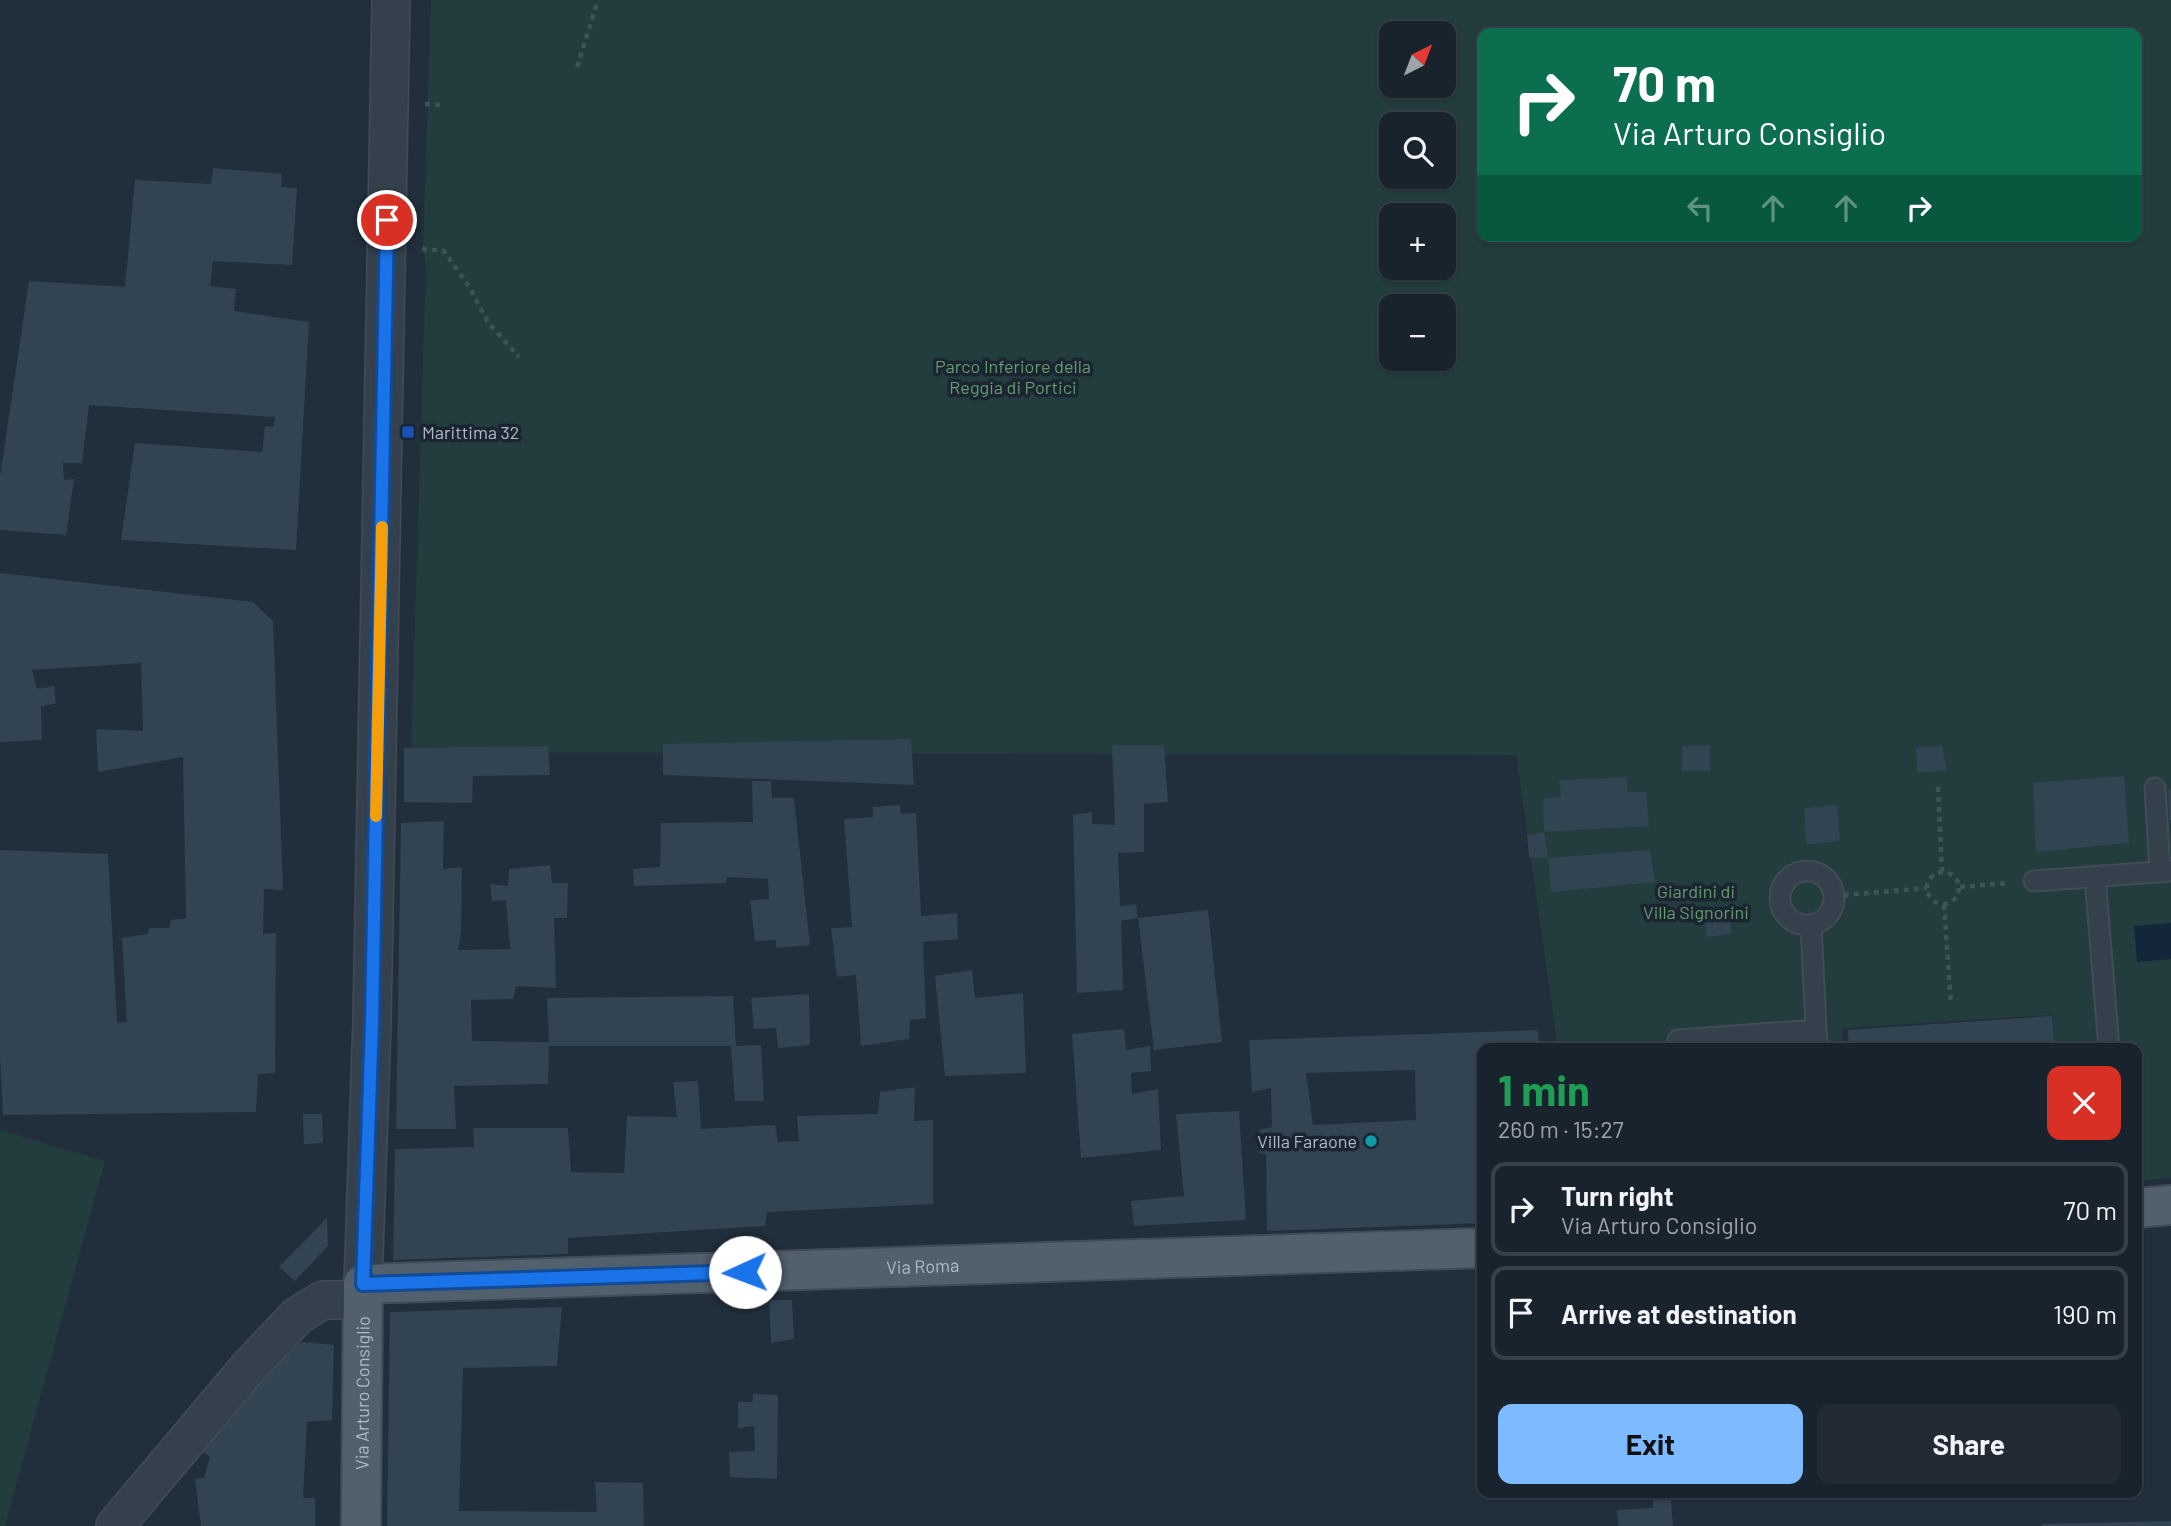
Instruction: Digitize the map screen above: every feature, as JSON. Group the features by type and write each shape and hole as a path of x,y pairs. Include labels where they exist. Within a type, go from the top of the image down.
{"main road":[{"path":"2142,1208 2171,1205"},
{"name":"Via Roma","path":"363,1292 1477,1248"},
{"name":"Via Arturo Consiglio","path":"361,1526 363,1292"}],"street":[{"name":"Via Arturo Consiglio","path":"363,1292 372,1007 391,0"},
{"path":"115,1526 248,1368 297,1316 324,1300 363,1292"}],"lane":[{"path":"2034,881 2166,872 2155,788"},
{"path":"1803,870 1815,871 1826,877 1833,888 1831,912 1822,921 1811,925 1799,925 1788,918 1781,908 1779,896 1783,884 1791,875 1803,870"},
{"path":"2095,877 2109,1043"},
{"path":"1678,1040 1817,1039 1811,925"}],"path":[{"path":"577,67 598,0"},
{"path":"444,251 468,285 488,322 519,357"},
{"path":"1938,787 1942,872"},
{"path":"1942,872 1951,873 1960,887 1958,896 1944,905 1935,903 1929,897 1927,888 1928,880 1934,874 1942,872"},
{"path":"1960,887 2034,881"},
{"path":"1834,896 1927,888"},
{"path":"1944,905 1951,1004"}],"green space":[{"name":"Parco Inferiore della Reggia di Portici","path":"431,0 2171,0 2171,1178 2142,1181 2142,1043 2055,1043 2052,1015 1842,1028 1842,1043 1557,1043 1516,755 411,752"},
{"path":"0,1130 105,1161 5,1526 0,1526"}],"water":[{"path":"2171,923 2171,959 2137,962 2134,926"}],"building":[{"path":"213,168 282,174 281,187 297,188 292,265 213,261 210,286 236,289 234,311 309,322 296,550 121,540 135,443 262,452 265,427 274,426 275,417 89,405 82,463 63,463 64,480 74,479 66,535 0,530 0,477 29,281 125,287 135,180 211,184"},
{"path":"0,573 253,602 273,621 283,890 264,889 263,934 276,933 275,1073 258,1074 256,1112 3,1115 0,1056 0,850 108,854 117,1023 127,1022 122,938 148,934 149,928 169,928 171,920 186,918 183,757 98,772 96,729 143,731 141,663 32,670 37,689 54,686 56,703 41,707 42,740 0,742"},
{"path":"911,739 914,785 663,775 663,744"},
{"path":"1112,745 1164,745 1168,802 1144,804 1144,852 1118,853 1120,906 1136,904 1138,918 1121,921 1123,990 1077,993 1073,815 1092,812 1092,824 1115,825"},
{"path":"1710,745 1710,771 1682,771 1682,746"},
{"path":"548,746 550,775 473,776 472,803 404,802 404,748"},
{"path":"1942,746 1947,771 1917,772 1916,747"},
{"path":"2124,776 2129,843 2036,852 2033,783"},
{"path":"1628,777 1627,792 1646,792 1649,826 1544,832 1543,799 1561,796 1559,780"},
{"path":"752,781 771,781 772,798 794,798 810,945 776,948 776,940 755,941 750,900 769,899 768,879 727,877 726,883 634,886 633,869 660,867 661,823 753,822"},
{"path":"2168,789 2171,789 2171,820 2169,820"},
{"path":"900,805 901,814 916,813 921,916 957,913 958,939 923,942 926,1018 910,1020 909,1039 861,1046 856,975 837,977 831,928 852,927 844,819 873,817 873,807"},
{"path":"1837,805 1840,841 1806,845 1804,808"},
{"path":"444,821 443,869 462,867 461,933 458,950 510,949 506,900 492,901 490,884 508,886 509,869 550,865 552,883 568,883 567,918 554,918 556,988 516,986 513,999 471,1000 472,1041 549,1042 547,998 733,996 736,1046 761,1045 764,1101 735,1101 731,1046 549,1046 548,1084 454,1086 456,1129 396,1129 401,823"},
{"path":"1544,832 1548,858 1529,857 1527,835"},
{"path":"1650,850 1655,882 1551,892 1548,858"},
{"path":"1208,910 1222,1042 1154,1050 1138,918"},
{"path":"1729,915 1732,934 1706,937 1706,919"},
{"path":"972,970 975,998 1023,993 1026,1073 945,1076 935,976"},
{"path":"809,994 810,1045 778,1048 776,1028 754,1029 751,998"},
{"path":"2052,1016 2055,1043 1849,1043 1848,1030"},
{"path":"1124,1029 1126,1050 1150,1046 1151,1071 1131,1073 1132,1094 1158,1089 1161,1150 1081,1158 1072,1034"},
{"name":"Villa Faraone","path":"1537,1030 1539,1043 1477,1043 1477,1223 1267,1231 1266,1154 1259,1153 1259,1130 1272,1127 1271,1088 1252,1092 1249,1040","holes":["1415,1070 1416,1120 1313,1125 1306,1073"]},
{"path":"698,1081 701,1129 775,1125 778,1142 799,1141 797,1116 878,1114 880,1092 915,1087 914,1121 933,1120 933,1204 767,1212 765,1226 568,1238 568,1254 393,1260 395,1149 474,1147 473,1128 568,1128 571,1172 624,1173 627,1116 677,1117 673,1082"},
{"path":"1239,1111 1246,1220 1134,1226 1131,1201 1184,1196 1176,1114"},
{"path":"303,1114 322,1114 323,1143 304,1144"},
{"path":"327,1218 328,1246 295,1281 279,1267"},
{"path":"769,1300 792,1300 794,1339 771,1343"},
{"path":"562,1307 557,1366 463,1368 459,1511 597,1512 595,1482 643,1483 644,1526 387,1526 390,1312"},
{"path":"301,1342 334,1345 332,1420 307,1422 303,1498 315,1498 315,1526 201,1526 195,1479 204,1478 210,1457 195,1447 272,1367"},
{"path":"753,1394 778,1395 777,1479 730,1477 729,1452 755,1451 754,1426 738,1428 738,1402 753,1402"},
{"path":"1653,1500 1671,1500 1673,1526 1618,1526 1617,1510 1653,1508"},
{"path":"2171,1521 2171,1526 2042,1526 2042,1524"}],"slow traffic":[{"path":"376,816 382,527"}],"place":[{"name":"Marittima 32","path":"408,432"},
{"name":"Villa Faraone","path":"1371,1141"}],"route":[{"path":"387,220 372,1021 363,1284 745,1272"}],"park label":[{"name":"Giardini di Villa Signorini","path":"1696,901"}]}
